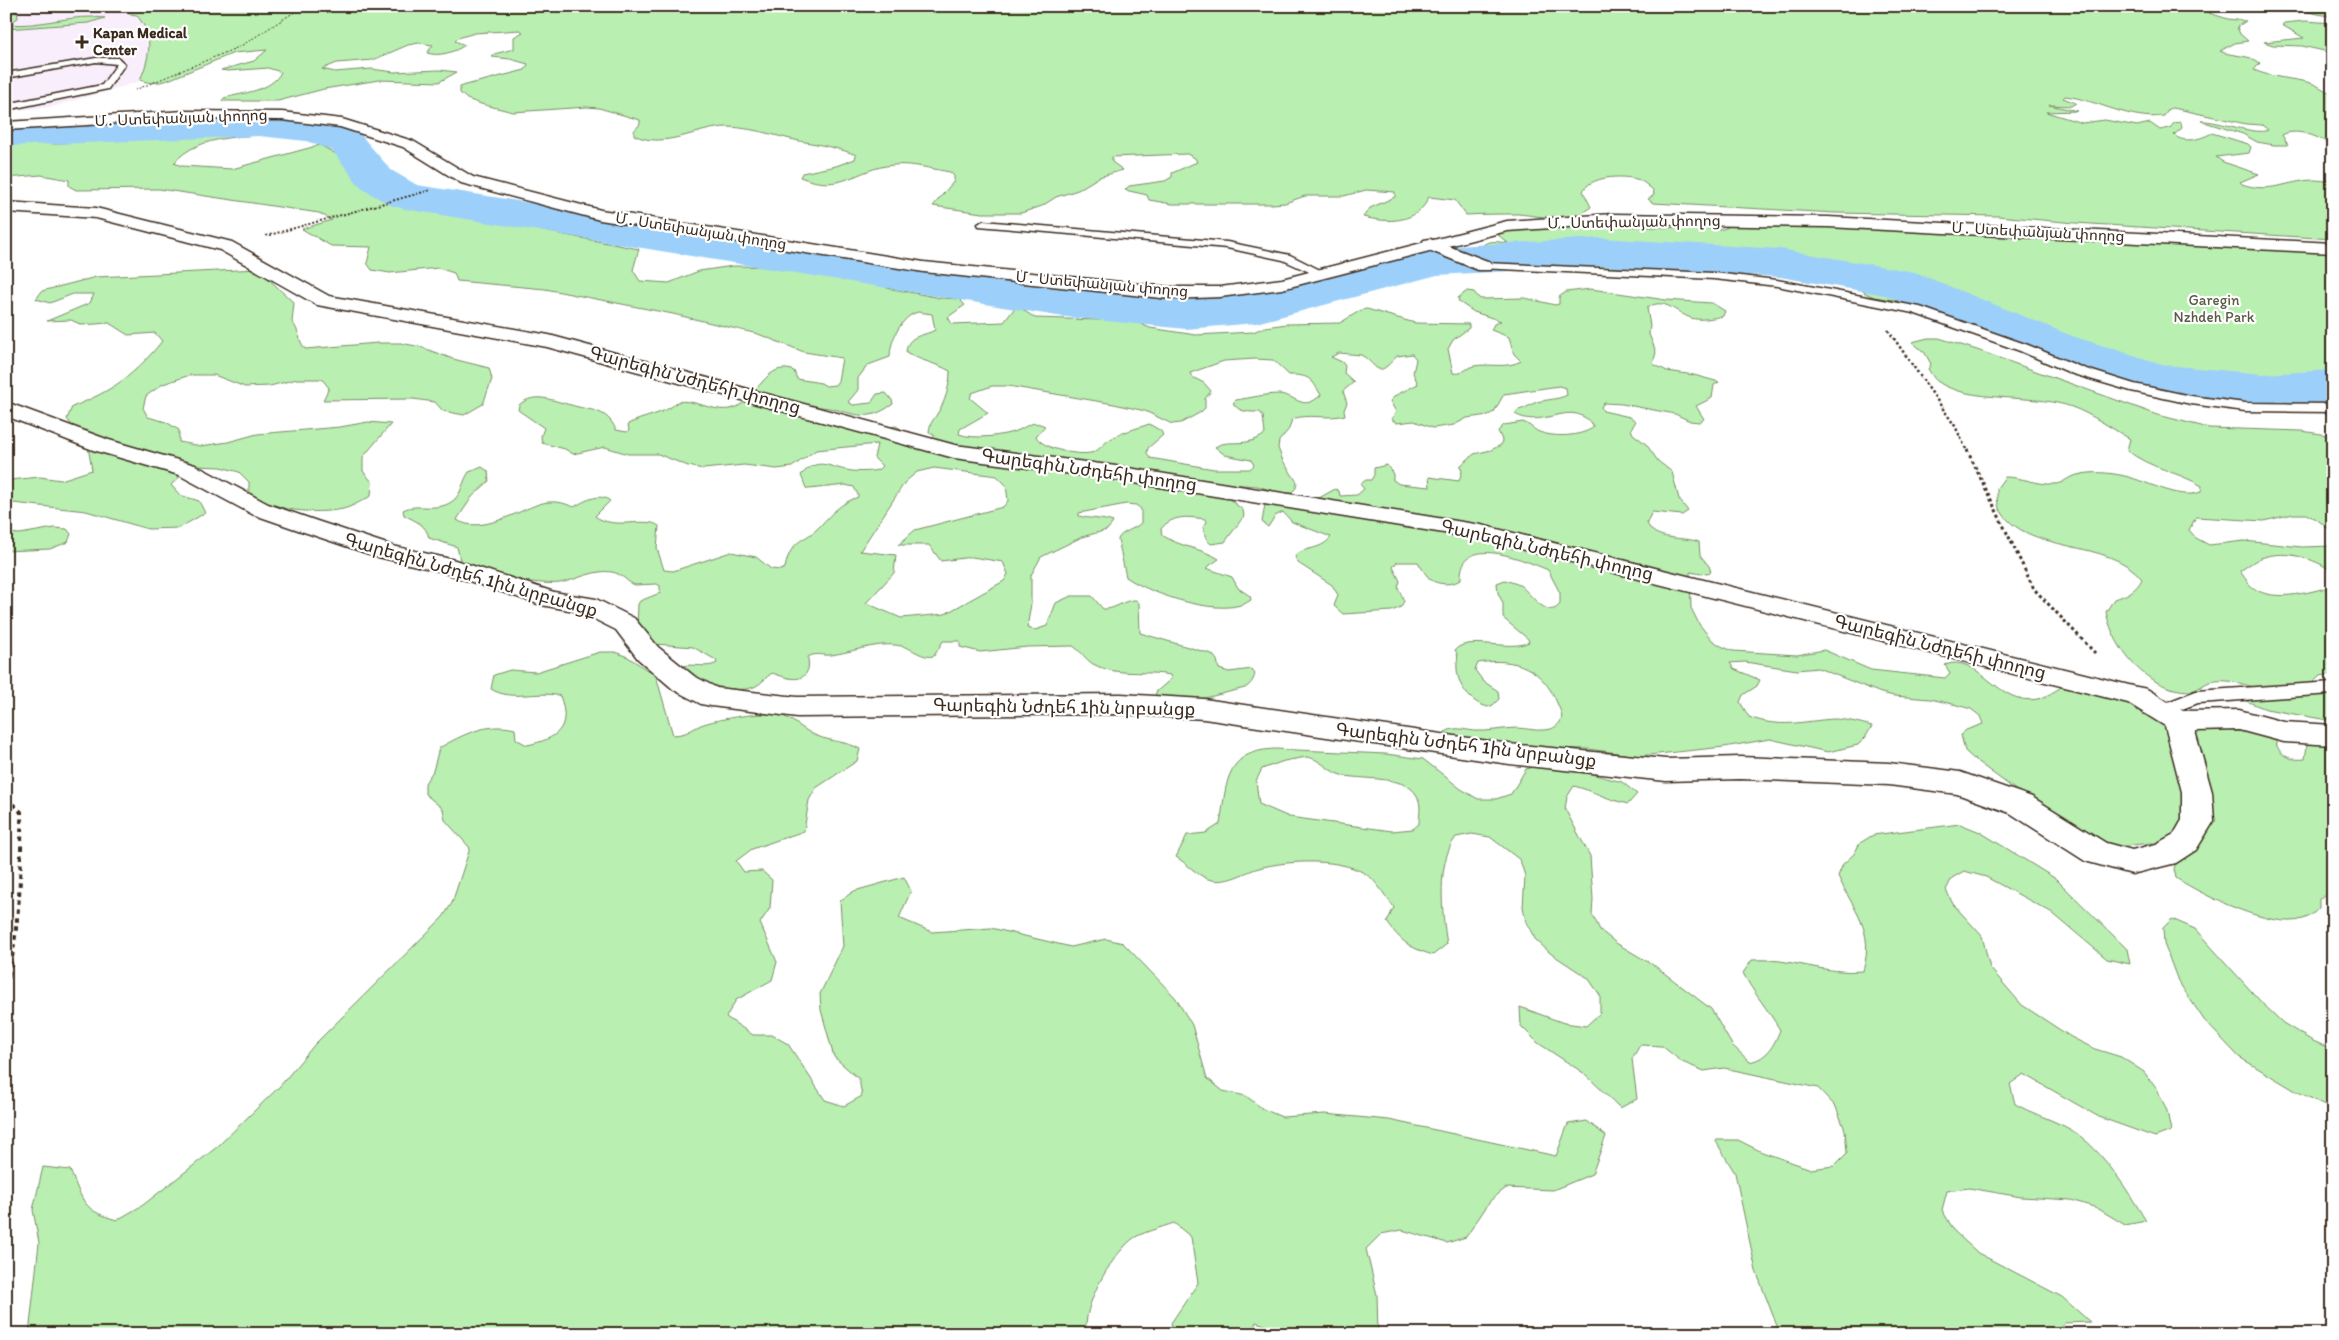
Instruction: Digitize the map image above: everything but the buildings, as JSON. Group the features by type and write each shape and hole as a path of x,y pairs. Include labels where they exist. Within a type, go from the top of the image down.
{"street":[{"name":"Մ․ Ստեփանյան փողոց","path":"6,126 185,115 292,117 342,123 408,144 467,180 600,215 924,267 1170,293 1220,292 1282,284 1430,244 1507,226 1613,219 1828,222 2333,248"},
{"name":"Գարեգին Նժդեհի փողոց","path":"6,207 96,212 226,246 324,301 549,340 954,451 1116,473 1481,532 2138,696 2170,716"},
{"path":"1430,244 1484,266"},
{"name":"Գարեգին Նժդեհ 1ին նրբանցք","path":"6,408 101,445 187,470 260,509 309,526 388,552 446,565 550,599 587,605 625,624 648,652 684,683 711,697 737,701 797,707 1121,704 1204,709 1509,754 1666,770 1740,768 1889,774 1960,783 2022,805 2096,852 2132,862 2165,854 2185,842 2198,821 2197,792 2170,716"},
{"path":"2170,716 2239,720 2284,732 2333,735"}],"lane":[{"path":"6,76 96,60 118,60 121,64 109,84 105,87 6,107"},
{"path":"984,224 1227,245 1286,257 1322,274"},
{"path":"1484,266 1714,276 1777,283 1916,310 1984,333 2078,371 2165,395 2245,407 2333,408"},
{"path":"2170,716 2196,697 2333,688"}],"path":[{"path":"130,92 241,46 304,6"},
{"path":"274,233 467,180"},
{"path":"1868,302 1955,426 2034,589 2099,657"},
{"path":"6,798 20,812 22,868 16,935 6,989"}],"shaded area":[{"name":"Kapan Medical Center","path":"6,6 157,6 155,77 52,107 6,111"}],"green space":[{"path":"124,6 2260,6 2244,10 2217,9 2209,13 2228,19 2246,21 2237,27 2240,34 2248,41 2235,43 2220,51 2256,60 2260,63 2254,70 2261,73 2311,83 2331,93 2333,147 2308,134 2294,132 2282,135 2288,145 2257,142 2243,134 2201,121 2246,130 2268,130 2262,125 2246,124 2173,108 2169,109 2164,116 2139,116 2065,96 2063,98 2076,103 2071,106 2049,105 2078,111 2046,112 2082,123 2105,120 2137,126 2150,123 2160,130 2170,128 2174,123 2181,122 2182,128 2174,135 2178,138 2198,139 2212,133 2248,144 2251,147 2249,153 2216,157 2223,162 2259,174 2240,182 2242,184 2261,188 2313,180 2333,182 2333,239 2075,223 1998,216 1836,213 1653,203 1648,199 1654,195 1653,190 1645,183 1623,177 1607,178 1593,182 1583,191 1591,207 1574,216 1555,218 1518,214 1466,215 1455,200 1429,197 1424,206 1409,217 1392,220 1373,219 1363,217 1370,208 1395,197 1395,192 1366,190 1344,196 1305,196 1285,203 1272,204 1172,204 1149,200 1147,195 1125,190 1129,186 1165,181 1172,177 1172,173 1197,162 1195,158 1187,154 1112,157 1112,162 1123,170 1099,177 1078,190 1056,197 1042,206 1021,213 982,213 933,206 954,181 954,176 950,172 914,166 893,165 880,167 838,182 815,182 800,177 802,173 836,166 855,159 856,155 760,131 728,127 669,139 645,139 634,135 640,120 599,108 587,107 513,112 467,99 460,93 460,87 525,70 528,64 492,57 494,54 514,49 514,37 523,32 520,30 475,33 458,38 455,41 465,45 447,53 427,53 433,45 419,43 408,45 373,60 337,63 322,69 335,72 371,69 394,72 439,70 457,72 439,82 379,80 324,89 278,101 222,101 224,98 248,93 264,87 277,78 281,72 268,68 221,70 254,61 267,50 234,53 161,82 154,83 140,80 149,50 147,32 137,15 129,14 130,9"},
{"path":"2278,6 2333,6 2333,17"},
{"path":"6,11 17,11 18,18 8,24 32,24 80,17 105,18 88,23 6,29"},
{"path":"2305,21 2333,23 2333,53 2302,46 2273,45 2264,42 2304,38 2282,25 2284,23"},
{"path":"285,122 285,133 226,138 197,146 184,153 174,163 182,166 232,169 320,145 388,183 405,196 491,221 639,249 633,270 640,281 669,283 699,271 733,266 783,267 816,271 842,280 875,280 887,288 941,298 959,299 965,305 948,317 952,324 1004,322 1014,309 1019,307 1035,318 1099,320 1126,317 1150,328 1196,335 1253,332 1265,327 1287,324 1340,323 1361,310 1367,309 1415,323 1469,324 1469,328 1453,340 1448,349 1453,373 1456,373 1474,366 1510,365 1521,361 1514,354 1509,337 1491,330 1494,324 1501,321 1474,312 1459,302 1458,298 1467,291 1474,292 1480,299 1525,298 1555,305 1559,304 1559,297 1566,292 1591,289 1666,300 1712,303 1725,311 1723,316 1695,319 1664,305 1653,305 1647,308 1650,326 1649,334 1656,352 1653,364 1667,371 1694,375 1719,382 1714,385 1712,398 1696,406 1704,419 1699,422 1690,421 1675,414 1622,404 1604,403 1601,407 1603,411 1630,417 1636,421 1631,429 1633,434 1646,444 1658,461 1672,472 1679,499 1688,511 1682,515 1652,512 1647,522 1655,533 1662,536 1699,542 1700,555 1709,566 1711,572 1701,574 1690,572 1691,608 1699,624 1712,640 1733,651 1797,655 1824,650 1871,670 1945,678 1950,673 1945,665 1957,663 1979,672 2011,695 2024,699 2042,698 2072,681 2212,725 2275,736 2280,752 2293,759 2305,759 2308,738 2333,744 2333,896 2327,894 2319,899 2319,908 2310,916 2290,921 2274,920 2238,909 2176,878 2174,869 2179,853 2166,845 2151,843 2114,847 2044,811 1975,760 1965,751 1961,735 1966,730 1983,724 1980,716 1971,709 1930,699 1881,693 1818,668 1797,670 1745,662 1730,663 1734,669 1760,680 1757,686 1743,695 1740,702 1749,717 1772,723 1839,719 1872,726 1858,745 1828,752 1770,739 1724,747 1639,756 1588,749 1517,747 1446,736 1445,732 1456,729 1480,731 1517,728 1546,730 1555,727 1560,722 1562,716 1560,709 1545,682 1527,668 1516,664 1504,662 1478,663 1475,670 1483,681 1498,691 1499,699 1488,707 1476,702 1466,693 1460,682 1455,650 1469,644 1521,645 1529,642 1528,639 1503,618 1503,603 1498,593 1497,583 1505,580 1517,584 1545,608 1555,608 1560,604 1560,593 1548,570 1509,556 1481,553 1470,556 1463,565 1461,579 1454,583 1446,584 1437,583 1430,579 1418,562 1397,562 1393,567 1400,581 1398,587 1404,601 1401,607 1392,611 1343,614 1334,606 1338,595 1332,585 1298,563 1295,557 1302,551 1322,545 1331,537 1292,522 1283,512 1275,516 1268,527 1262,522 1265,504 1319,498 1335,489 1339,491 1340,496 1357,495 1364,489 1360,484 1366,480 1371,480 1374,475 1374,468 1387,465 1393,474 1393,480 1399,484 1430,487 1429,477 1459,481 1462,471 1460,466 1474,454 1491,450 1501,445 1502,440 1498,431 1504,425 1523,422 1537,431 1550,435 1574,435 1594,427 1586,418 1575,414 1567,413 1533,419 1515,414 1518,410 1535,403 1567,395 1566,388 1559,386 1504,394 1494,412 1488,415 1467,418 1454,425 1433,428 1414,421 1397,423 1391,419 1396,412 1390,401 1396,395 1418,384 1413,373 1416,359 1412,354 1397,356 1390,364 1381,369 1378,369 1361,355 1339,353 1331,357 1342,362 1345,366 1344,373 1354,382 1343,391 1347,403 1344,410 1345,415 1298,417 1292,419 1289,429 1279,441 1278,448 1283,461 1297,482 1296,488 1291,493 1281,493 1257,486 1227,484 1228,498 1243,510 1244,516 1225,542 1211,544 1209,542 1203,530 1207,522 1205,519 1187,517 1176,519 1161,529 1162,535 1169,539 1219,559 1206,568 1232,577 1238,588 1250,596 1251,600 1239,605 1224,607 1206,606 1152,591 1126,577 1118,539 1122,534 1141,523 1141,509 1136,505 1126,504 1079,513 1079,516 1113,522 1107,530 1082,537 1041,557 1031,575 1031,604 1027,628 1035,630 1047,626 1056,603 1071,596 1092,596 1103,609 1136,600 1139,603 1140,633 1212,654 1217,660 1219,669 1229,672 1252,669 1255,673 1254,678 1245,688 1197,700 1155,699 1156,692 1171,679 1170,675 1112,671 1093,664 1073,646 1027,647 980,652 960,647 960,641 943,641 934,656 930,657 905,647 893,645 875,646 831,655 814,655 808,657 808,669 802,677 797,679 786,678 772,673 758,685 749,688 723,688 690,679 683,666 709,666 717,663 716,660 693,647 655,644 637,629 638,604 640,601 660,593 660,586 657,584 635,585 619,574 606,571 592,573 560,583 537,583 483,571 461,564 457,547 429,538 423,526 404,515 403,510 415,507 442,506 449,503 457,496 469,472 482,467 488,471 489,481 472,497 458,518 457,520 466,524 488,523 548,502 557,502 574,507 592,498 602,497 610,501 595,516 611,522 646,522 659,526 657,548 664,570 673,571 731,552 756,557 771,569 781,570 785,568 791,551 799,542 815,531 837,509 858,497 854,487 845,485 806,488 801,475 807,469 817,464 854,471 878,470 882,466 874,458 877,444 816,450 792,467 777,469 744,465 703,469 688,466 658,454 628,454 605,447 573,454 565,449 542,443 541,436 544,428 518,410 519,405 531,399 544,398 603,414 616,430 627,432 629,430 628,424 661,412 677,402 691,402 719,409 734,408 742,404 769,375 784,369 794,371 797,379 821,383 826,386 835,385 838,381 842,358 804,352 758,334 673,314 545,289 457,281 454,273 438,268 390,273 372,270 367,263 371,247 331,246 302,229 332,220 319,213 159,189 76,190 69,186 69,180 41,175 6,178 6,139 56,144 177,127","holes":["918,312 932,314 935,330 913,339 907,346 906,352 950,371 945,399 930,426 929,432 934,435 933,440 910,446 901,443 898,439 901,429 896,426 872,428 847,427 822,422 799,414 805,405 869,415 884,410 893,404 886,393 877,394 871,403 853,405 848,402 858,390 858,378 868,365 890,357 894,337 898,330 906,318","1273,360 1289,375 1305,377 1312,381 1321,395 1315,400 1304,403 1279,394 1236,400 1233,403 1238,409 1260,412 1263,416 1265,434 1251,441 1226,443 1215,447 1225,455 1251,460 1254,465 1250,469 1214,469 1150,458 1147,453 1148,448 1163,435 1161,431 1149,424 1118,435 1107,441 1096,451 1088,453 1071,453 1045,445 1036,436 1045,426 1037,423 1005,434 981,437 959,434 960,429 988,413 970,398 972,393 992,386 1008,386 1114,404 1145,411 1172,424 1181,423 1205,408 1205,399 1211,391 1204,383 1192,377 1190,373 1224,361","934,468 997,476 1006,485 1008,501 1003,507 915,530 898,545 929,545 941,561 972,557 1003,562 1008,574 1004,581 945,614 901,618 866,603 894,573 896,555 860,551 905,482 917,472"]},
{"name":"Garegin Nzhdeh Park","path":"1749,218 1943,233 1949,223 2054,234 2333,250 2333,409 2177,394 2149,387 2003,334 1956,314 1908,302 1874,297 1865,293 1855,284 1846,281 1646,266 1566,267 1507,260 1481,247 1490,242 1508,243 1498,235 1511,229 1581,222 1618,226 1723,229"},
{"path":"258,269 294,303 292,322 305,349 401,343 421,347 453,359 489,368 492,379 483,404 464,415 443,411 435,402 413,399 323,400 329,388 322,379 297,379 270,386 245,387 214,375 190,375 163,384 146,396 143,408 148,417 166,422 179,430 179,442 201,446 228,442 257,434 340,427 368,422 391,424 363,457 363,471 372,482 371,496 354,505 332,511 307,511 283,508 249,496 249,482 239,472 221,467 196,466 187,470 171,485 180,495 199,501 205,513 179,528 148,529 86,511 13,503 6,499 6,485 10,480 40,477 61,480 92,470 88,447 67,419 72,407 99,395 122,381 162,341 155,333 128,335 109,323 82,325 71,320 47,321 90,303 94,294 73,294 50,303 36,299 42,291 96,277"},
{"path":"1928,338 1939,338 1977,350 2158,415 2209,428 2302,431 2333,436 2333,533 2319,521 2306,514 2293,514 2264,521 2196,517 2189,530 2196,538 2209,545 2244,541 2302,547 2333,546 2333,576 2332,571 2317,562 2300,556 2282,554 2261,558 2240,571 2249,584 2267,594 2301,594 2333,586 2333,674 2320,676 2313,682 2333,693 2333,721 2266,709 2246,701 2256,697 2259,689 2235,682 2210,682 2189,691 2159,684 2146,676 2116,640 2106,612 2114,599 2131,592 2142,579 2128,566 2110,557 2048,541 2029,534 2013,524 1999,508 1997,488 2005,477 2054,484 2061,483 2077,475 2096,473 2129,477 2182,494 2201,492 2202,486 2135,456 2127,450 2130,439 2080,410 2039,400 1966,393 1937,381 1928,369 1931,364 1925,353 1912,342"},
{"path":"54,528 67,529 71,534 68,542 50,549 6,551 6,533 20,534"},
{"path":"600,652 615,652 628,657 656,676 673,735 685,733 701,725 718,720 740,716 773,714 785,717 817,736 849,744 860,749 857,761 816,788 809,800 804,831 752,849 736,861 744,872 762,871 772,880 770,908 760,923 777,962 772,980 736,1000 726,1017 753,1035 772,1035 788,1044 825,1100 844,1106 862,1096 859,1079 834,1057 821,1010 820,994 843,946 840,901 854,891 904,877 911,891 899,918 932,932 991,928 1071,947 1106,939 1123,943 1175,997 1192,1025 1207,1078 1223,1091 1246,1096 1263,1109 1282,1117 1325,1114 1389,1120 1556,1156 1568,1124 1587,1121 1606,1136 1592,1174 1553,1190 1506,1188 1491,1200 1466,1237 1447,1243 1402,1230 1381,1234 1366,1249 1377,1295 1378,1334 1283,1334 1279,1330 1256,1322 1252,1334 1175,1334 1171,1323 1198,1283 1191,1237 1174,1223 1135,1237 1114,1259 1093,1296 1086,1322 1086,1334 29,1334 39,1243 33,1210 43,1167 70,1170 78,1190 86,1203 97,1213 117,1220 143,1205 217,1147 280,1086 315,1044 443,917 452,903 470,848 445,820 443,809 425,794 425,783 433,771 439,748 467,734 495,727 515,729 516,739 527,745 554,735 563,724 564,716 560,696 542,694 507,695 499,693 491,689 494,675 510,670 536,672"},
{"path":"1275,749 1386,754 1423,759 1461,789 1478,799 1496,799 1511,794 1526,769 1542,765 1560,766 1622,782 1637,794 1628,804 1574,786 1567,797 1565,809 1590,856 1593,899 1592,914 1600,930 1616,943 1655,966 1711,1009 1732,1045 1750,1062 1770,1050 1780,1030 1743,973 1752,960 1780,961 1835,971 1863,971 1866,956 1865,932 1838,876 1843,864 1854,854 1860,843 1873,835 1960,824 1980,832 2056,879 2127,949 2130,964 2107,959 2051,912 1986,877 1964,871 1952,878 1946,890 1953,904 1982,936 1990,968 2022,1005 2071,1037 2095,1049 2121,1057 2144,1072 2158,1091 2167,1111 2171,1131 2155,1137 2099,1117 2024,1074 2010,1084 2015,1104 2077,1133 2100,1155 2121,1181 2146,1221 2125,1225 2097,1208 2071,1200 2021,1197 1969,1188 1947,1191 1942,1210 1955,1232 1978,1253 2062,1297 2090,1322 2064,1323 2053,1334 1780,1334 1756,1271 1735,1173 1715,1140 1738,1140 1762,1152 1811,1169 1834,1166 1847,1153 1845,1130 1836,1107 1818,1088 1724,1068 1704,1071 1682,1062 1662,1046 1640,1045 1632,1059 1637,1099 1620,1108 1585,1074 1538,1043 1521,1026 1520,1007 1564,1023 1586,1026 1600,1013 1600,995 1588,978 1550,953 1535,939 1526,922 1523,907 1525,876 1520,860 1490,837 1472,834 1456,837 1450,848 1445,860 1442,889 1443,918 1447,944 1433,955 1412,947 1397,935 1387,922 1394,907 1370,877 1346,866 1316,862 1285,863 1259,868 1221,881 1208,879 1200,875 1176,857 1187,835 1206,833 1220,824 1224,795 1231,772 1237,763 1246,756 1258,751","holes":["1307,757 1312,758 1338,774 1396,782 1406,786 1414,792 1419,801 1419,824 1413,829 1392,831 1289,817 1259,804 1256,781 1262,769 1284,761"]},
{"path":"2172,919 2195,929 2262,1003 2283,1023 2311,1040 2333,1050 2333,1109 2294,1090 2239,1057 2204,1020 2178,981 2164,944 2163,928"}],"waterway":[{"path":"6,134 259,124 313,130 346,142 376,179 405,196 1057,301 1186,314 1256,308 1436,261 1601,252 1780,263 1897,282 2053,347 2159,381 2263,391 2333,387"}],"place":[{"name":"Kapan Medical Center","path":"82,42"}]}
